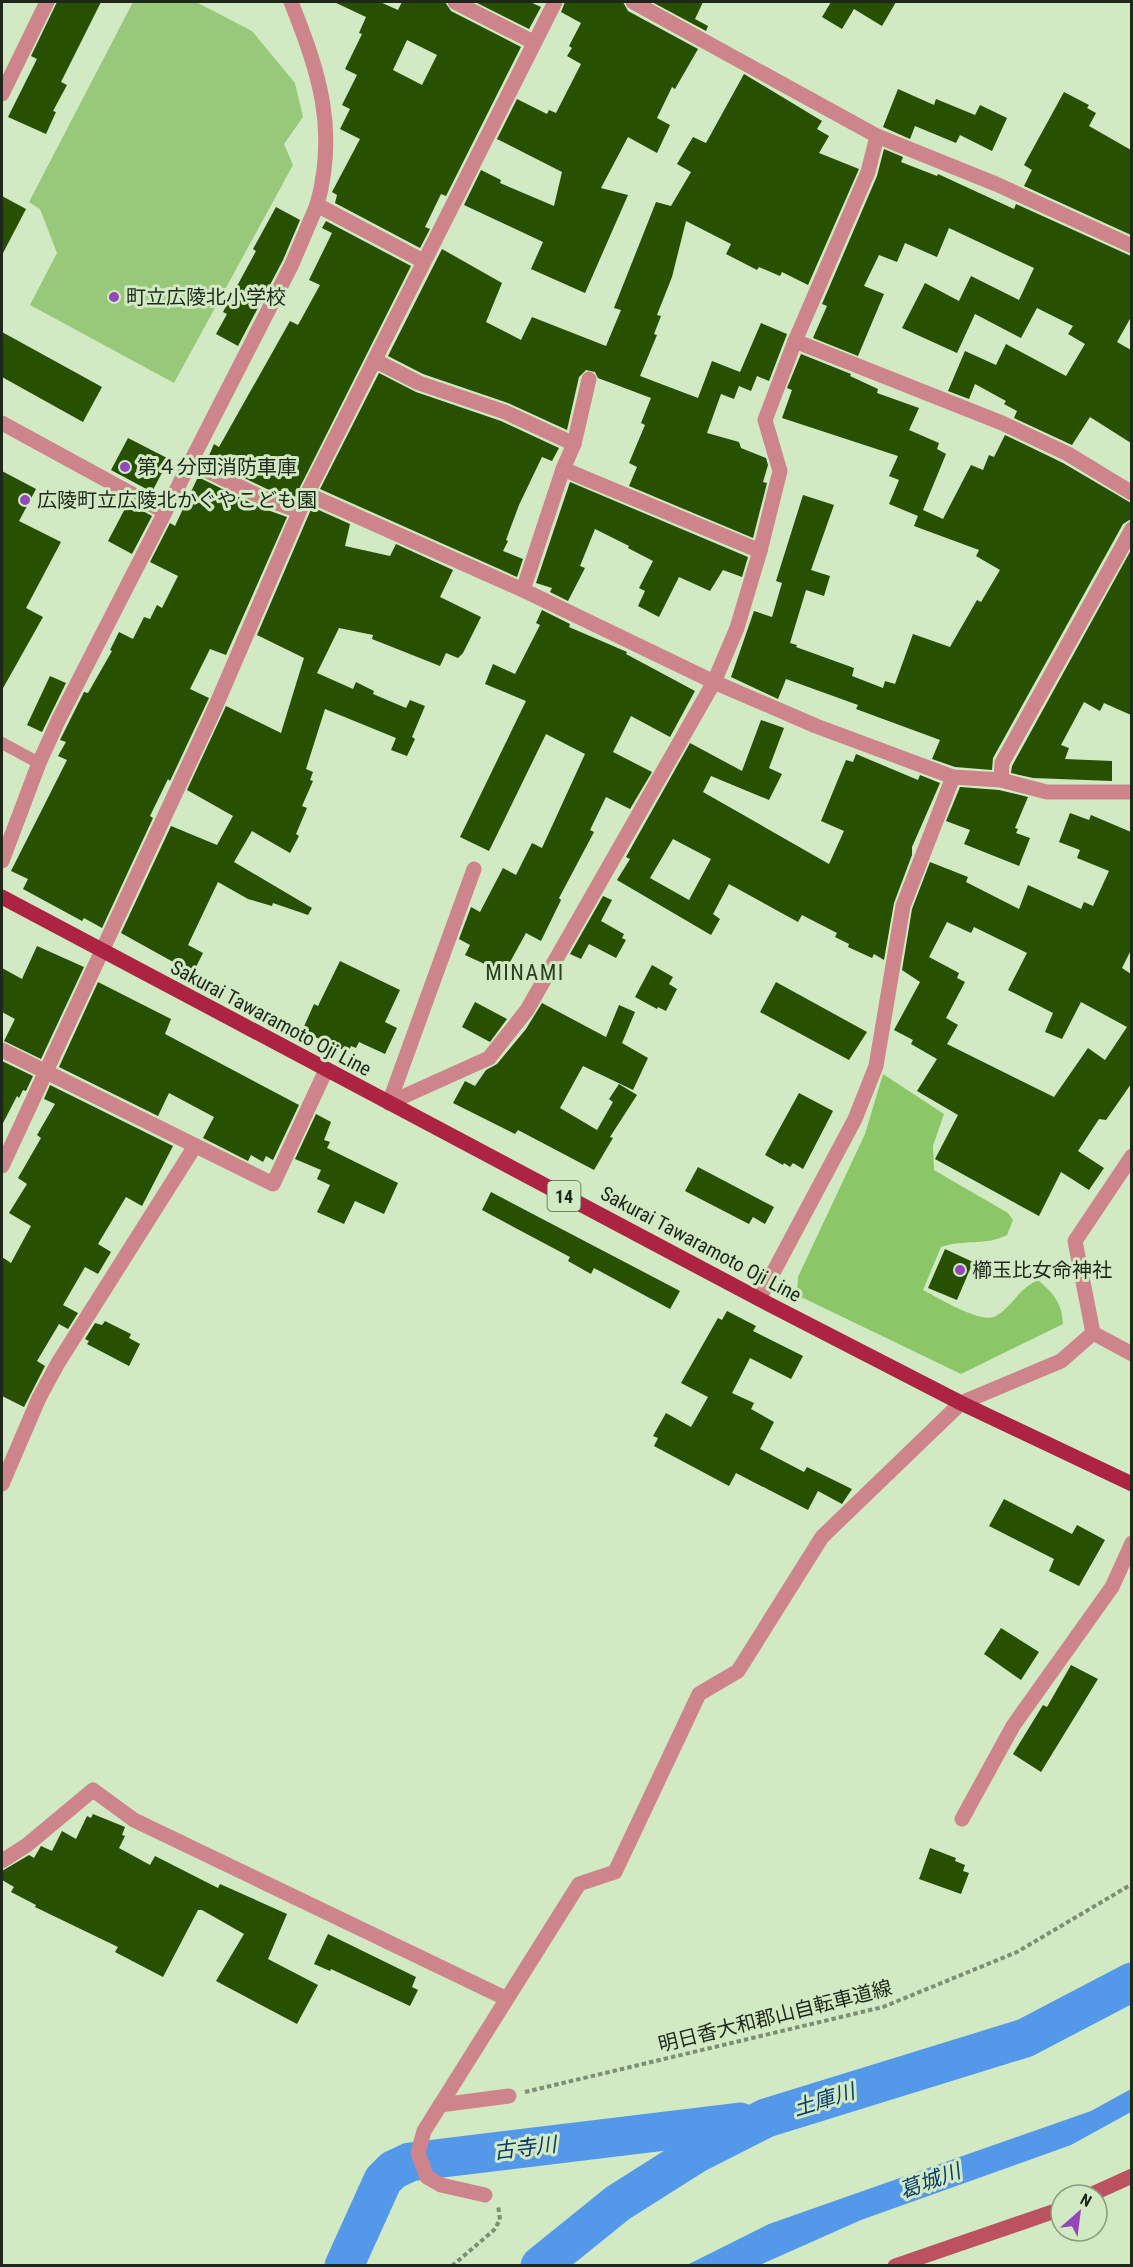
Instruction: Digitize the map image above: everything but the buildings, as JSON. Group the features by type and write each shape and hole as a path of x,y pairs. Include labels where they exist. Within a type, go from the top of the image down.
{"main road":[{"name":"Sakurai Tawaramoto Oji Line","path":"2,897 101,952 759,1299 961,1403 1131,1484"},
{"path":"1109,2186 1131,2176"},
{"path":"895,2265 914,2262 1049,2213"}],"street":[{"path":"2,94 47,2"},
{"path":"2,861 39,763 292,264 317,205 326,162 325,108 319,77 291,2"},
{"path":"455,2 534,42"},
{"path":"2,1166 232,671 299,510 555,2"},
{"path":"633,2 878,136 1005,189 1131,246"},
{"path":"389,1103 489,1058 527,1010 714,682 736,628 760,551 780,471 765,420 795,341 868,172 878,136"},
{"path":"317,205 423,261"},
{"path":"795,341 1002,423 1068,454 1131,493"},
{"path":"373,363 382,364 419,383 505,412 573,444"},
{"path":"523,590 573,444 589,379"},
{"path":"2,423 165,512"},
{"path":"191,463 263,498 299,510"},
{"path":"563,469 760,551"},
{"path":"307,494 523,590 714,682 816,726 953,777 1001,780 1047,792 1131,792"},
{"path":"1001,780 1002,763 1131,529"},
{"path":"759,1299 855,1119 876,1066 903,906 953,777"},
{"path":"389,1103 474,869"},
{"path":"2,1050 273,1184 326,1070"},
{"path":"2,1484 35,1406 57,1363 195,1146"},
{"path":"1093,1333 1075,1241 1131,1156"},
{"path":"1093,1333 1131,1354"},
{"path":"484,2195 441,2185 427,2177 420,2164 419,2143 505,1998 579,1884 615,1872 699,1694 738,1671 822,1537 961,1403 1061,1361 1093,1333"},
{"path":"962,1819 1013,1726 1113,1587 1131,1543"},
{"path":"2,1861 27,1845 93,1790 134,1820 505,1998"},
{"path":"440,2105 509,2096"}],"lane":[{"path":"2,743 39,763"}],"path":[{"name":"明日香大和郡山自転車道線","path":"509,2096 883,2007 1017,1952 1131,1884"},
{"path":"452,2265 494,2230 500,2220 501,2210 495,2199 484,2195"}],"green space":[{"name":"町立広陵北小学校","path":"133,2 196,2 252,31 295,83 303,117 284,144 293,165 174,383 30,305 57,253 40,209 29,202"},
{"path":"883,1074 944,1114 933,1146 934,1170 1008,1213 1013,1220 1007,1235 999,1238 941,1247 923,1290 970,1314 989,1318 1002,1312 1025,1288 1038,1280 1053,1295 1061,1310 1063,1324 961,1374 797,1295 798,1277 865,1134"}],"water":[{"name":"葛城川","path":"1131,2089 1131,2112 1071,2145 861,2220 760,2265 687,2265 769,2224 1091,2111"}],"waterway":[{"name":"土庫川","path":"540,2266 618,2203 697,2153 766,2118 1025,2038 1132,1982"},
{"name":"古寺川","path":"344,2266 383,2180 393,2170 410,2162 740,2122"}],"place":[{"name":"町立広陵北小学校","path":"114,297"},
{"name":"第４分団消防車庫","path":"125,467"},
{"name":"広陵町立広陵北かぐやこども園","path":"25,500"},
{"name":"櫛玉比女命神社","path":"960,1270"}],"district":[{"name":"MINAMI","path":"525,972"}]}
